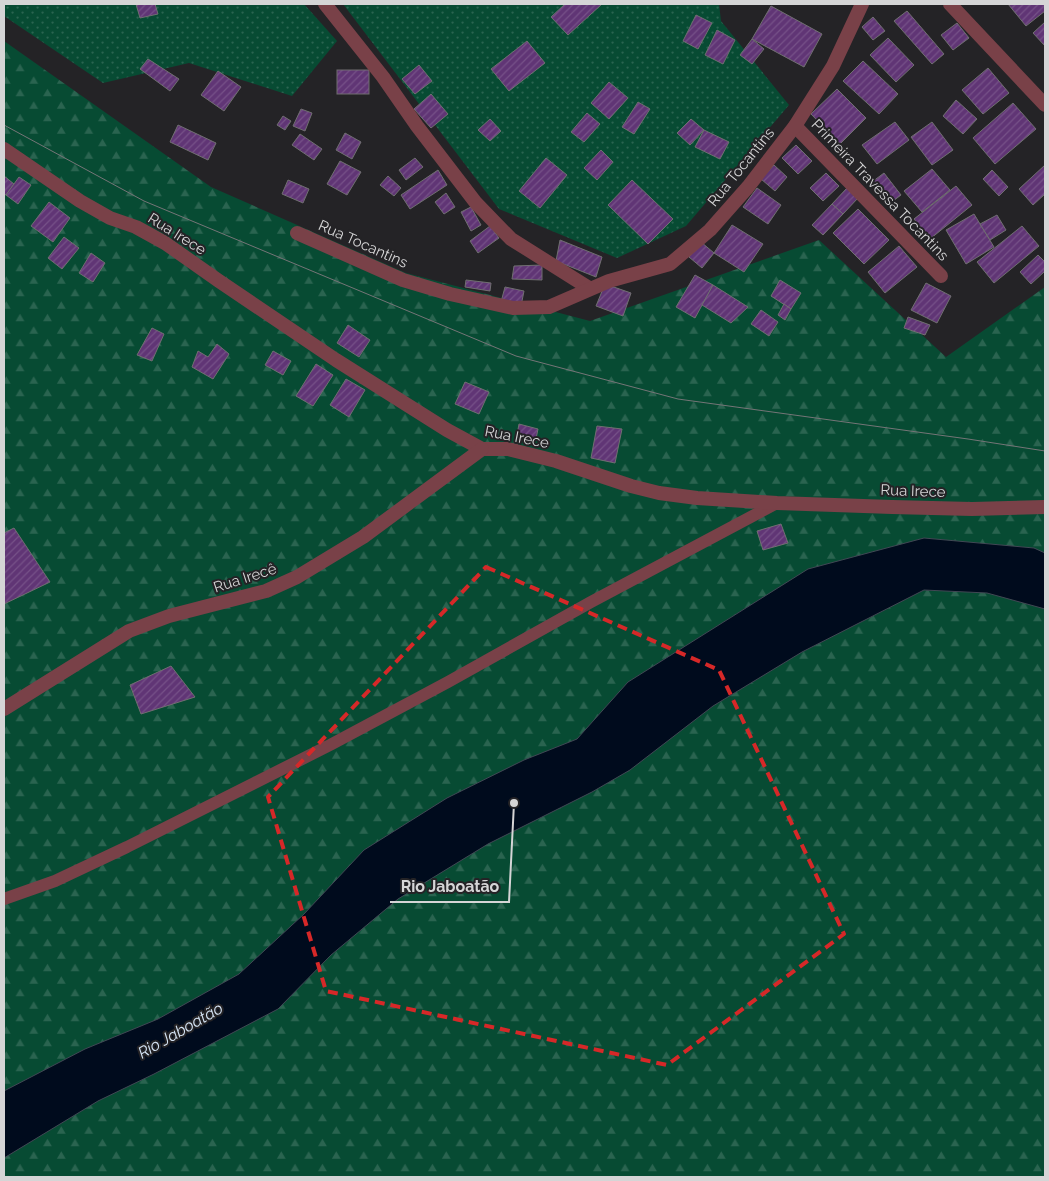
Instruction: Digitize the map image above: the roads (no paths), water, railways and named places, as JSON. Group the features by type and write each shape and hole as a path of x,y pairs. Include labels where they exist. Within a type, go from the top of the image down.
{"street":[{"path":"325,4 383,77 429,142 476,203 511,238 589,288"},
{"name":"Rua Tocantins","path":"297,233 403,280 450,294 513,308 549,307 589,288 670,264 716,223 748,187 795,126 833,66 862,4"},
{"path":"950,4 1045,105"},
{"name":"Primeira Travessa Tocantins","path":"795,126 941,276"},
{"name":"Rua Irece","path":"4,149 110,218 136,227 166,243 336,360 446,430 482,449 508,449 546,458 604,478 659,493 697,498 777,503 963,509 1045,507"},
{"name":"Rua Irecê","path":"4,709 129,631 169,616 266,591 297,577 363,537 482,449"}],"lane":[{"path":"4,899 55,881 127,847 330,745 777,503"}],"water":[{"path":"924,538 1034,548 1045,553 1045,609 987,593 924,590 802,652 713,706 630,770 592,792 488,844 398,899 331,955 278,1009 98,1101 4,1158 4,1091 85,1049 158,1019 239,974 304,914 364,850 447,798 524,760 577,739 628,682 808,569"}],"tram line":[{"path":"4,125 144,201 516,356 678,399 1045,451"}],"place":[{"name":"Rio Jaboatão","path":"514,803"}]}
